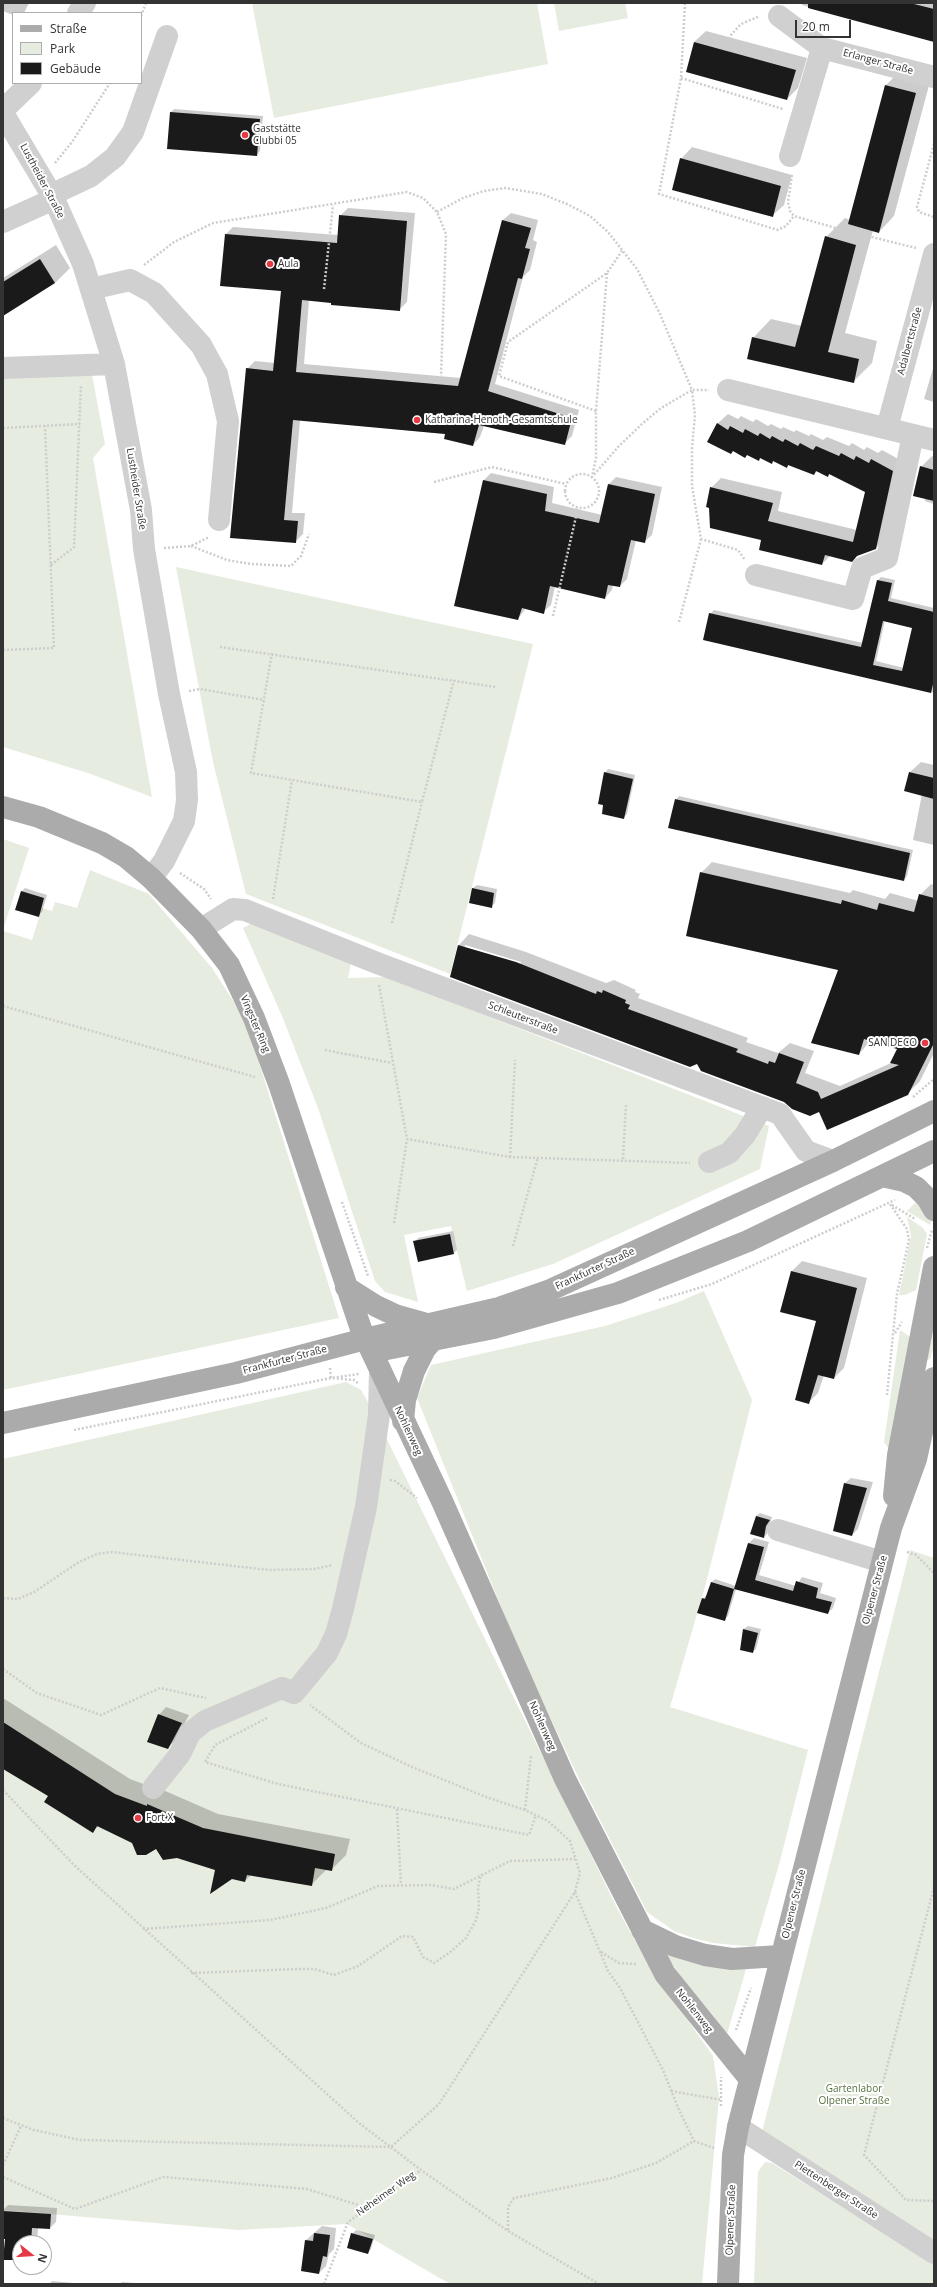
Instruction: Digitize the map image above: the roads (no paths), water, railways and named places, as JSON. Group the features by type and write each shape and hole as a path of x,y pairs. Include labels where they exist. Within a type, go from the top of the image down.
{"main road":[{"name":"Vingster Ring","path":"3,807 39,817 102,843 126,857 151,878 201,929 229,965 254,1018 279,1084 346,1287 372,1354"},
{"name":"Frankfurter Straße","path":"3,1423 236,1373 315,1366 372,1354 548,1291 833,1161 930,1109"},
{"name":"Frankfurter Straße","path":"431,1332 494,1328 618,1293 748,1241 934,1151"},
{"path":"882,1176 904,1181 916,1187 927,1198 927,1220"},
{"name":"Olpener Straße","path":"891,1528 898,1456 934,1267"},
{"path":"346,1287 360,1298 431,1332 425,1349 414,1371 405,1400 403,1421"},
{"name":"Nohlenweg","path":"372,1354 442,1501 565,1779 642,1930 665,1974 749,2078"},
{"name":"Olpener Straße","path":"728,2284 733,2155 749,2078 891,1528 916,1459 934,1378"},
{"path":"642,1930 676,1946 705,1955 732,1959 780,1956"}],"street":[{"path":"79,12 85,3"},
{"name":"Erlanger Straße","path":"779,16 822,48 934,77"},
{"path":"3,222 49,191 91,176 115,156 134,132 167,36"},
{"path":"790,156 822,48"},
{"path":"3,111 30,84"},
{"name":"Lustheider Straße","path":"3,111 49,191 83,264 114,364 141,510 144,549 169,694 186,772 187,800 184,821 164,861 151,878"},
{"name":"Adalbertstraße","path":"887,428 927,252"},
{"path":"91,290 130,280 154,293 201,345 217,374 228,421 219,520"},
{"path":"3,368 114,364"},
{"path":"728,390 934,440"},
{"path":"756,575 853,599 862,568 887,558 913,434"},
{"name":"Schleuterstraße","path":"201,929 233,909 245,910 377,963 780,1114 806,1151 833,1161"},
{"path":"709,1162 729,1154 745,1135 762,1107"},
{"path":"153,1788 180,1754 190,1733 205,1721 282,1688 294,1693 327,1653 336,1634 366,1507 378,1415 372,1354"},
{"path":"778,1530 882,1562"},
{"name":"Plettenberger Straße","path":"738,2127 934,2253"}],"place":[{"name":"Gaststätte Clubbi 05","path":"245,135"},
{"name":"Aula","path":"270,264"},
{"name":"Katharina-Henoth-Gesamtschule","path":"417,420"},
{"name":"SAN DECO","path":"925,1043"},
{"name":"Fort X","path":"138,1818"}],"park label":[{"name":"Gartenlabor Olpener Straße","path":"854,2094"}]}
